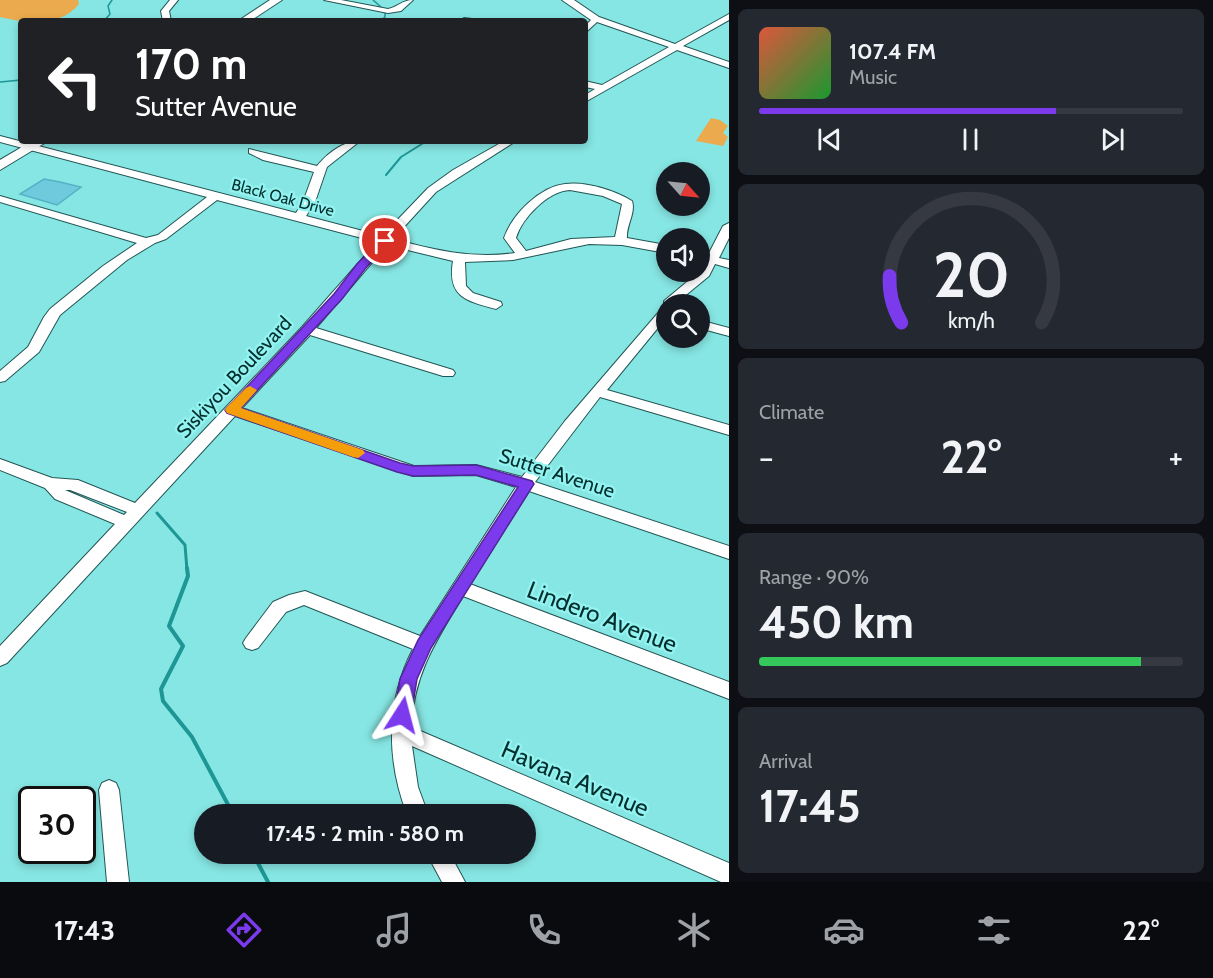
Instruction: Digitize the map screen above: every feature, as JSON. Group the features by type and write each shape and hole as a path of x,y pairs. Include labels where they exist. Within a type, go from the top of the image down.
{"main road":[{"path":"248,18 276,0"},
{"path":"0,166 36,144"}],"street":[{"path":"166,18 165,11 174,0"},
{"path":"328,0 388,10 398,9 410,0"},
{"path":"575,1 585,14 596,19 729,65"},
{"path":"588,97 729,16"},
{"path":"588,28 596,19"},
{"path":"588,85 603,88"},
{"name":"Black Oak Drive","path":"0,139 18,142"},
{"name":"Black Oak Drive","path":"36,144 210,195 430,253 460,258 488,259 523,255 575,242 621,241 656,247"},
{"path":"298,218 311,201 320,170 333,156 351,144"},
{"name":"Siskiyou Boulevard","path":"0,658 307,330 385,241 445,180 506,144"},
{"path":"253,151 267,158 320,170"},
{"path":"523,255 510,238 514,228 542,199 564,187 575,187 617,196 628,202 629,208 621,224 621,241"},
{"path":"0,378 34,349 50,317 55,312 150,240 162,237 210,195"},
{"path":"0,199 150,240"},
{"path":"678,294 705,273 729,226"},
{"path":"460,258 456,277 461,290 482,301 496,305"},
{"path":"710,259 729,264"},
{"path":"413,804 403,762 401,732 404,698 409,679 424,645 527,484 567,429 656,323"},
{"path":"710,327 729,332"},
{"path":"307,330 448,373"},
{"path":"598,392 729,430"},
{"name":"Sutter Avenue","path":"232,410 397,467 422,471 476,470 527,484 729,553"},
{"path":"0,464 51,484 72,484 137,510"},
{"path":"51,484 61,495 125,522"},
{"name":"Lindero Avenue","path":"459,587 729,692"},
{"path":"252,644 282,604 292,599 305,598 424,645"},
{"name":"Havana Avenue","path":"401,732 729,874"},
{"path":"109,790 118,882"},
{"path":"444,864 454,882"}],"shaded area":[{"path":"0,0 78,0 79,4 71,12 59,18 18,18 18,21 0,17"},
{"path":"711,118 720,120 728,126 723,133 728,137 723,146 696,141"}],"building":[{"path":"44,179 81,187 57,205 20,194"}],"waterway":[{"path":"107,18 110,14 108,6 112,0"},
{"path":"373,0 381,7"},
{"path":"384,18 385,13"},
{"path":"0,82 18,80"},
{"path":"386,175 401,157 422,144"},
{"path":"157,513 185,545 187,570"},
{"path":"187,568 188,576 169,626 183,646 161,689 163,701 192,737 228,804"},
{"path":"258,864 268,882"}],"slow traffic":[{"path":"250,390 232,410 358,453"}],"route":[{"path":"385,241 361,266 338,296 232,410 397,467 413,471 476,470 527,484 424,645 409,679 402,715"}]}
